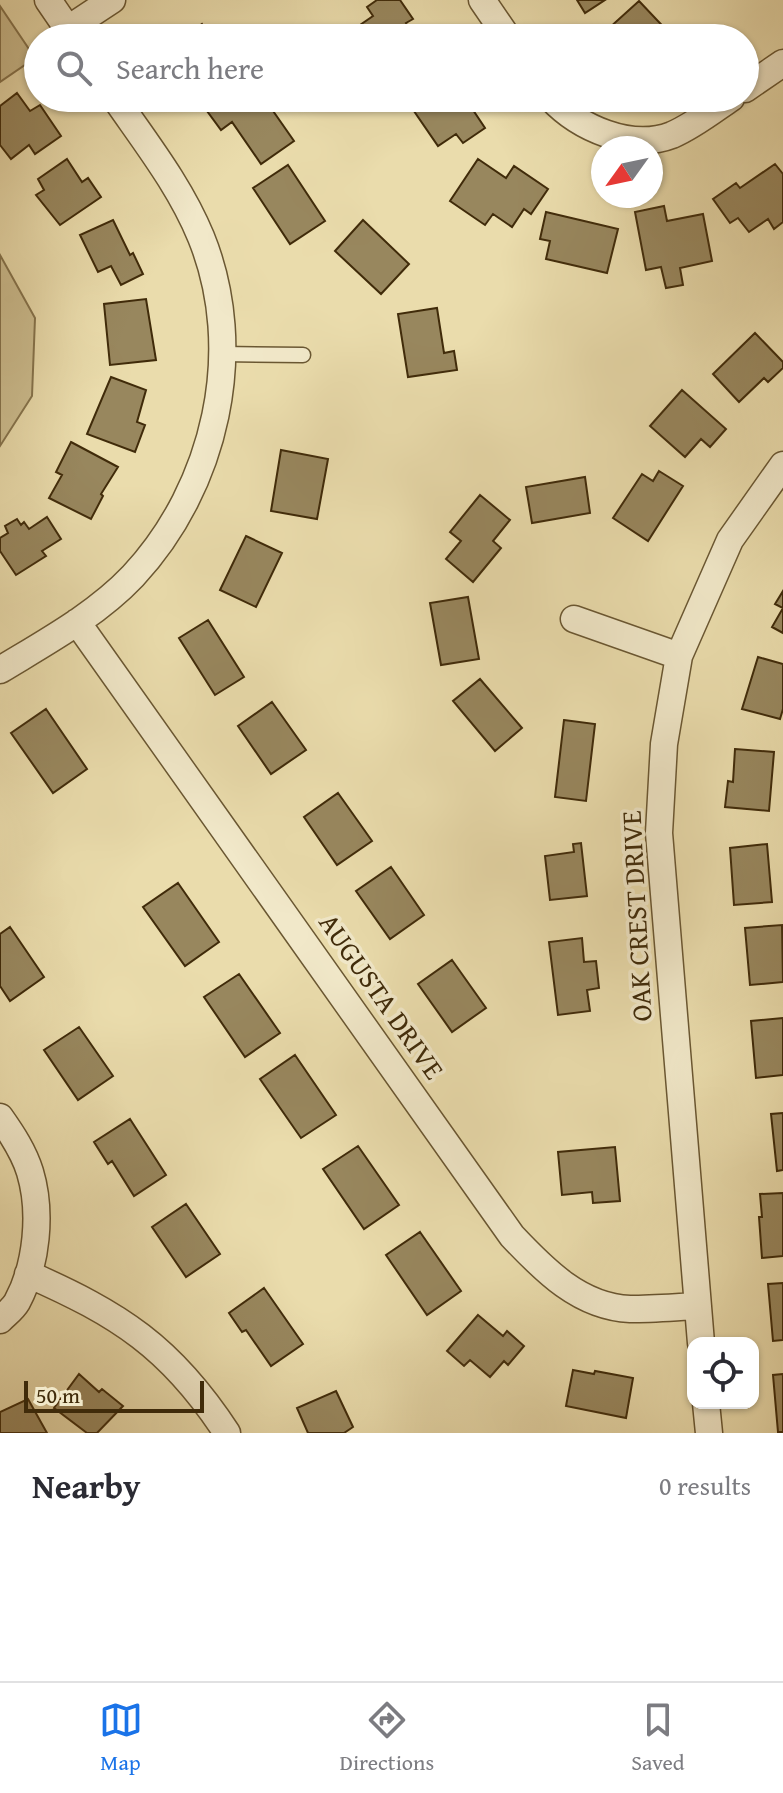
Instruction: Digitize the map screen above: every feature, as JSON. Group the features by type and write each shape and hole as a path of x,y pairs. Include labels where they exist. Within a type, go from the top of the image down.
{"street":[{"path":"48,0 64,24"},
{"path":"83,24 112,0"},
{"path":"482,0 498,24"},
{"path":"759,81 781,68"},
{"path":"0,670 77,622 133,576 190,492 208,448 220,396 222,354 216,294 202,240 179,190 125,112"},
{"path":"566,112 608,134 636,140 672,135 709,112"},
{"name":"OAK CREST DRIVE","path":"701,1337 659,833 664,744 679,656 730,540 783,465"},
{"path":"574,619 679,656"},
{"name":"AUGUSTA DRIVE","path":"77,622 522,1246 541,1267 569,1288 595,1301 627,1309 698,1306"},
{"path":"0,1117 16,1141 30,1172 36,1205 35,1245 28,1274 16,1304 0,1320"},
{"path":"28,1274 79,1296 129,1325 170,1360 206,1401 227,1433"},
{"path":"707,1409 709,1433"}],"lane":[{"path":"222,354 303,355"}],"shaded area":[{"path":"0,6 24,42 24,66 0,82"},
{"path":"0,255 35,318 32,396 0,446"}],"building":[{"path":"377,0 400,0 413,19 407,24 361,24 373,16 367,7"},
{"path":"577,0 605,0 585,13"},
{"path":"639,1 661,24 614,24"},
{"path":"17,93 24,103 24,112 45,112 61,136 35,154 29,145 11,159 0,145 0,106"},
{"path":"208,112 274,112 294,141 261,164 232,122 221,130"},
{"path":"415,112 474,112 485,128 463,143 456,134 438,146"},
{"path":"67,159 82,182 88,178 101,197 60,225 36,195 44,190 38,179"},
{"path":"478,159 506,178 514,166 548,189 531,214 524,209 512,227 493,214 485,225 450,201"},
{"path":"775,164 783,174 783,222 774,229 768,219 749,232 738,218 730,223 713,199 736,183 740,188"},
{"path":"288,165 325,221 290,244 253,188"},
{"path":"663,206 667,221 703,214 712,261 680,268 683,285 666,288 661,267 646,270 635,212"},
{"path":"546,212 618,229 607,273 546,259 550,241 540,239"},
{"path":"113,220 143,274 121,285 111,266 98,272 80,235"},
{"path":"363,220 409,264 381,294 335,251"},
{"path":"146,299 156,360 110,365 104,304"},
{"path":"437,308 444,353 454,351 457,370 408,377 398,314"},
{"path":"755,333 783,362 783,368 768,382 764,378 739,402 713,374"},
{"path":"111,377 146,390 137,422 145,425 135,452 87,434"},
{"path":"682,390 726,429 710,447 701,439 685,457 650,426"},
{"path":"71,442 118,467 101,494 103,496 91,519 49,498 62,475 56,472"},
{"path":"281,450 328,459 317,519 271,511"},
{"path":"659,471 683,486 648,541 613,518 642,474 653,481"},
{"path":"585,477 590,513 532,523 526,487"},
{"path":"480,495 510,520 493,541 501,548 473,582 446,559 461,541 450,532"},
{"path":"47,517 61,539 42,551 46,556 16,575 0,551 0,538 8,533 5,526 17,519 29,529"},
{"path":"246,536 282,553 256,607 220,590"},
{"path":"783,591 783,608 775,604"},
{"path":"468,597 479,659 441,665 430,603"},
{"path":"783,608 783,633 772,627"},
{"path":"208,620 244,677 215,695 179,638"},
{"path":"758,657 783,664 783,709 780,719 742,709"},
{"path":"480,679 522,728 495,751 453,701"},
{"path":"272,702 306,750 271,774 238,726"},
{"path":"46,709 87,769 53,793 11,733"},
{"path":"564,720 595,724 586,801 555,797"},
{"path":"735,749 774,752 769,811 725,807 728,781 733,782"},
{"path":"338,793 372,841 337,865 304,817"},
{"path":"581,843 587,896 550,900 545,856 574,852 573,844"},
{"path":"767,844 772,902 734,905 730,848"},
{"path":"391,867 424,915 390,939 356,891"},
{"path":"178,883 219,942 185,966 143,907"},
{"path":"782,925 783,982 750,985 745,928"},
{"path":"10,927 44,977 10,1001 0,986 0,934"},
{"path":"582,938 584,962 596,961 599,988 587,990 590,1011 558,1015 549,942"},
{"path":"452,960 486,1008 452,1032 418,984"},
{"path":"239,974 280,1033 245,1057 204,997"},
{"path":"783,1018 783,1075 756,1078 751,1021"},
{"path":"79,1027 113,1076 78,1100 44,1050"},
{"path":"295,1055 336,1115 301,1138 260,1079"},
{"path":"783,1113 783,1170 777,1171 771,1114"},
{"path":"130,1119 166,1175 134,1196 112,1161 108,1164 94,1142"},
{"path":"358,1146 399,1205 364,1229 323,1169"},
{"path":"615,1147 620,1201 593,1203 592,1192 562,1195 558,1152"},
{"path":"783,1193 783,1256 762,1258 760,1194"},
{"path":"186,1204 220,1254 186,1277 152,1227"},
{"path":"420,1232 461,1291 427,1315 386,1255"},
{"path":"783,1283 783,1340 773,1341 768,1284"},
{"path":"264,1288 303,1344 271,1366 246,1330 242,1332 229,1313"},
{"path":"478,1315 503,1336 507,1331 524,1346 508,1365 504,1361 490,1377 470,1360 464,1366 447,1351"},
{"path":"573,1370 633,1378 626,1418 566,1406"},
{"path":"79,1374 99,1392 102,1389 123,1406 97,1433 87,1433 54,1408"},
{"path":"783,1374 783,1432 778,1432 773,1375"},
{"path":"336,1391 353,1427 344,1433 308,1433 297,1408"},
{"path":"28,1399 47,1433 0,1433 0,1412"}]}
